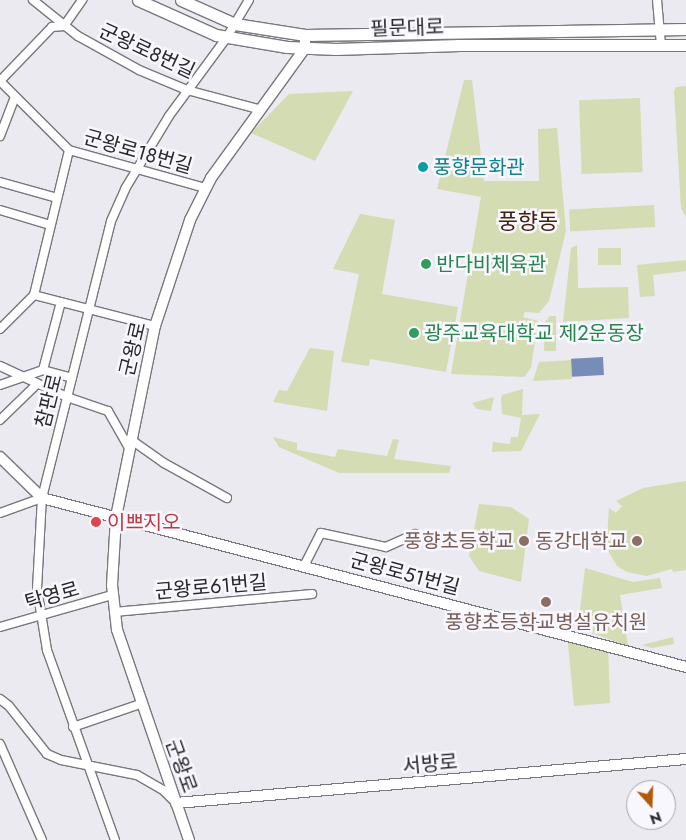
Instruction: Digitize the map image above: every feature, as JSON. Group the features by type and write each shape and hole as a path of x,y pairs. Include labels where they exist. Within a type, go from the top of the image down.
{"main road":[{"name":"필문대로","path":"138,0 193,26 227,38 305,48 686,45"},
{"name":"필문대로","path":"181,0 235,24 305,35 686,29"},
{"path":"305,35 305,48"},
{"name":"군왕로","path":"189,840 121,646 112,595 116,516 155,326 190,220 205,188 258,109 305,48"},
{"path":"0,456 42,498"},
{"name":"군왕로51번길","path":"42,498 686,666"},
{"name":"서방로","path":"176,803 686,759"}],"street":[{"name":"군왕로8번길","path":"34,0 64,26 117,59 187,90 258,109"},
{"path":"0,81 52,27 64,26 82,0"},
{"name":"참판로","path":"115,840 52,670 40,616 38,575 42,498 111,221 125,189 187,90 227,38 249,0"},
{"path":"657,0 661,45"},
{"name":"군왕로18번길","path":"0,81 69,150 205,188"},
{"path":"0,136 14,97"},
{"path":"0,329 34,295 69,150"},
{"path":"0,182 57,198"},
{"path":"0,210 50,225"},
{"path":"34,295 155,326"},
{"path":"43,370 61,302"},
{"path":"0,366 67,398 108,411 130,443 227,498"},
{"path":"0,385 43,370 72,378"},
{"path":"3,417 37,384"},
{"path":"0,513 42,498"},
{"path":"304,566 321,533 386,547 415,534"},
{"name":"군왕로61번길","path":"114,612 312,594"},
{"name":"탁영로","path":"0,628 112,595"},
{"path":"0,699 9,706 47,754 61,760 137,775 163,790 176,803"},
{"path":"73,727 140,704"},
{"path":"0,744 42,840"}],"green space":[{"path":"464,80 472,80 484,181 539,181 538,129 557,128 566,231 549,301 539,313 525,312 523,317 538,321 531,368 524,377 451,374 481,197 437,189"},
{"path":"686,86 686,217 681,208 674,91 676,87"},
{"path":"353,91 315,161 251,133 289,94"},
{"path":"640,98 643,172 582,174 579,100"},
{"path":"654,205 655,227 570,231 569,209"},
{"path":"360,214 395,220 382,294 458,307 446,372 370,359 369,366 341,362 359,274 333,269"},
{"path":"577,245 578,288 628,287 629,318 563,322 571,248"},
{"path":"598,248 621,248 621,265 598,265"},
{"path":"686,260 686,271 653,275 655,296 640,297 637,265"},
{"path":"550,316 556,316 556,351 544,351 545,322"},
{"path":"310,348 334,351 327,411 273,402 279,390 287,391"},
{"path":"571,360 572,379 533,381 539,362"},
{"path":"523,389 522,415 540,414 521,451 492,452 493,442 510,444 511,437 518,437 521,418 502,414 501,399 502,395"},
{"path":"494,397 491,411 477,409 472,403"},
{"path":"273,437 297,443 297,450 335,457 338,449 387,456 393,439 399,440 394,459 451,466 449,473 339,473 279,447"},
{"path":"686,481 686,570 673,572 672,569 647,576 627,572 617,566 609,552 607,538 609,508 616,513 622,506 616,501 643,488"},
{"path":"479,504 511,507 529,519 521,582 479,571 469,556"},
{"path":"585,568 633,582 660,578 662,588 620,595 628,646 578,628"},
{"path":"567,634 608,646 610,703 574,706"},
{"path":"673,637 674,644 652,648 642,645"}],"water":[{"path":"603,357 604,375 572,377 571,359"}],"place":[{"name":"풍향문화관","path":"423,167"},
{"name":"반다비체육관","path":"426,264"},
{"name":"광주교육대학교 제2운동장","path":"414,333"},
{"name":"이쁘지오","path":"96,522"},
{"name":"풍향초등학교","path":"524,541"},
{"name":"동강대학교","path":"637,541"},
{"name":"풍향초등학교병설유치원","path":"546,602"}],"district":[{"name":"풍향동","path":"528,222"}]}
